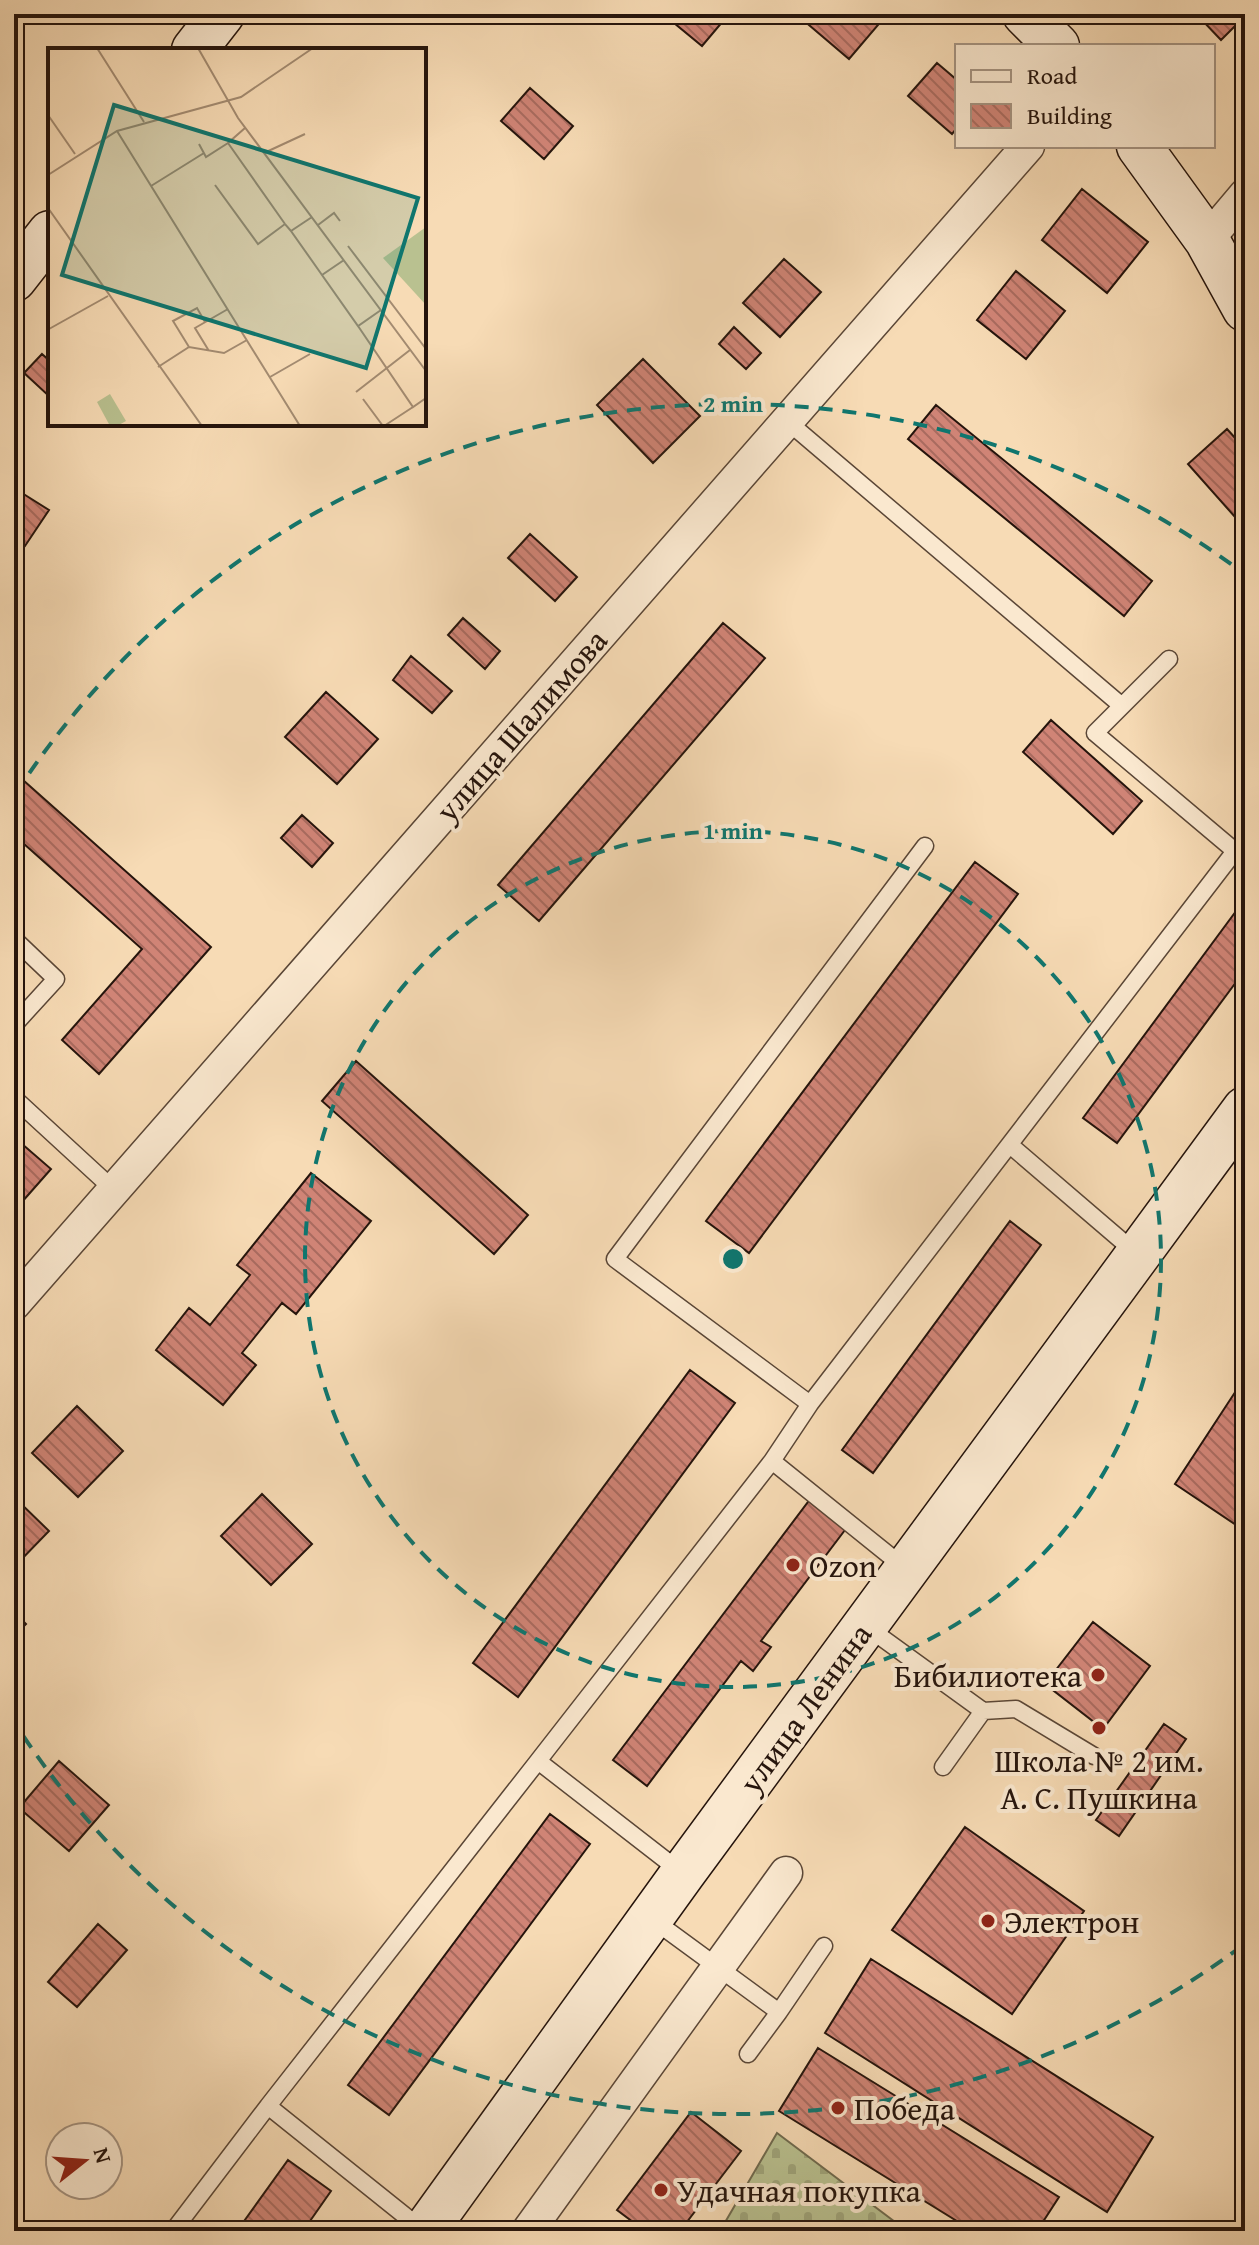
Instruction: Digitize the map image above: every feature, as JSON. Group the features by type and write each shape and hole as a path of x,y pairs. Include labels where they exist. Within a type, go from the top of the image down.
{"street":[{"path":"196,48 222,14"},
{"path":"1025,14 1055,44"},
{"name":"улица Шалимова","path":"14,1304 1026,148"},
{"path":"1140,148 1207,240 1245,309"},
{"path":"1207,240 1245,195"},
{"path":"14,279 48,236"},
{"name":"улица Ленина","path":"424,2231 683,1873 1244,1113"},
{"path":"528,2231 786,1873"}],"lane":[{"path":"787,421 1122,706"},
{"path":"173,2231 772,1461 810,1404 1010,1145 1240,854 1095,733 1169,659"},
{"path":"810,1404 615,1259 925,846"},
{"path":"14,939 56,979 14,1025"},
{"path":"14,1098 114,1190"},
{"path":"1010,1145 1138,1255"},
{"path":"772,1461 907,1569"},
{"path":"865,1626 983,1711 1016,1709 1094,1756"},
{"path":"943,1767 983,1711"},
{"path":"538,1761 683,1873"},
{"path":"650,1918 779,2012"},
{"path":"748,2054 824,1946"},
{"path":"268,2106 424,2231"}],"green space":[{"path":"777,2133 907,2231 720,2231"}],"building":[{"path":"671,14 729,14 702,46 668,18"},
{"path":"796,14 879,14 884,18 849,59"},
{"path":"1209,14 1245,16 1221,40 1202,20"},
{"path":"937,63 955,78 955,130 952,134 908,96"},
{"path":"530,88 573,126 544,159 501,121"},
{"path":"1082,189 1148,242 1107,293 1042,240"},
{"path":"784,259 821,292 780,337 743,303"},
{"path":"1016,271 1065,311 1026,359 977,320"},
{"path":"734,327 761,353 746,369 719,344"},
{"path":"42,354 48,359 48,395 24,373"},
{"path":"643,359 700,416 653,463 597,405"},
{"path":"936,405 1152,581 1124,616 908,439"},
{"path":"1227,429 1245,449 1243,526 1188,464"},
{"path":"14,488 49,510 25,546 14,539"},
{"path":"530,534 577,577 555,601 508,558"},
{"path":"463,618 500,651 485,669 448,635"},
{"path":"723,623 765,658 539,921 498,885"},
{"path":"411,656 452,691 432,713 393,680"},
{"path":"326,692 378,739 337,784 285,737"},
{"path":"1051,720 1142,801 1113,834 1023,752"},
{"path":"14,772 211,947 99,1074 62,1040 142,949 14,835"},
{"path":"302,815 333,843 312,867 281,838"},
{"path":"975,862 1018,894 749,1253 706,1221"},
{"path":"1245,899 1245,970 1117,1143 1083,1118"},
{"path":"356,1061 528,1215 494,1254 322,1101"},
{"path":"14,1137 51,1169 14,1211"},
{"path":"311,1173 371,1221 296,1314 282,1303 242,1353 256,1365 223,1405 156,1350 189,1308 210,1325 250,1275 237,1265"},
{"path":"1010,1221 1041,1245 873,1473 842,1450"},
{"path":"690,1370 735,1403 518,1697 473,1663"},
{"path":"1245,1377 1245,1531 1175,1484"},
{"path":"77,1406 123,1451 78,1497 32,1453"},
{"path":"262,1494 312,1544 271,1585 221,1536"},
{"path":"14,1497 49,1531 14,1567"},
{"path":"811,1498 848,1526 761,1641 771,1647 753,1671 741,1661 647,1786 613,1760"},
{"path":"14,1612 26,1624 14,1636"},
{"name":"Бибилиотека","path":"1093,1622 1150,1666 1103,1729 1045,1684"},
{"path":"1164,1724 1186,1739 1119,1836 1096,1820"},
{"path":"59,1761 109,1805 69,1851 19,1808"},
{"path":"550,1814 590,1844 389,2115 348,2085"},
{"name":"Электрон","path":"965,1827 1084,1911 1012,2014 892,1930"},
{"path":"98,1924 127,1950 77,2007 48,1982"},
{"path":"871,1959 1153,2137 1107,2212 825,2033"},
{"path":"818,2048 1059,2197 1037,2231 973,2231 779,2111"},
{"path":"691,2112 741,2151 680,2231 645,2231 617,2210"},
{"path":"288,2160 331,2191 303,2231 237,2231"}],"place":[{"name":"Ozon","path":"793,1565"},
{"name":"Бибилиотека","path":"1098,1675"},
{"name":"Школа № 2 им. А. С. Пушкина","path":"1099,1728"},
{"name":"Электрон","path":"988,1921"},
{"name":"Победа","path":"838,2108"},
{"name":"Удачная покупка","path":"661,2190"}]}
